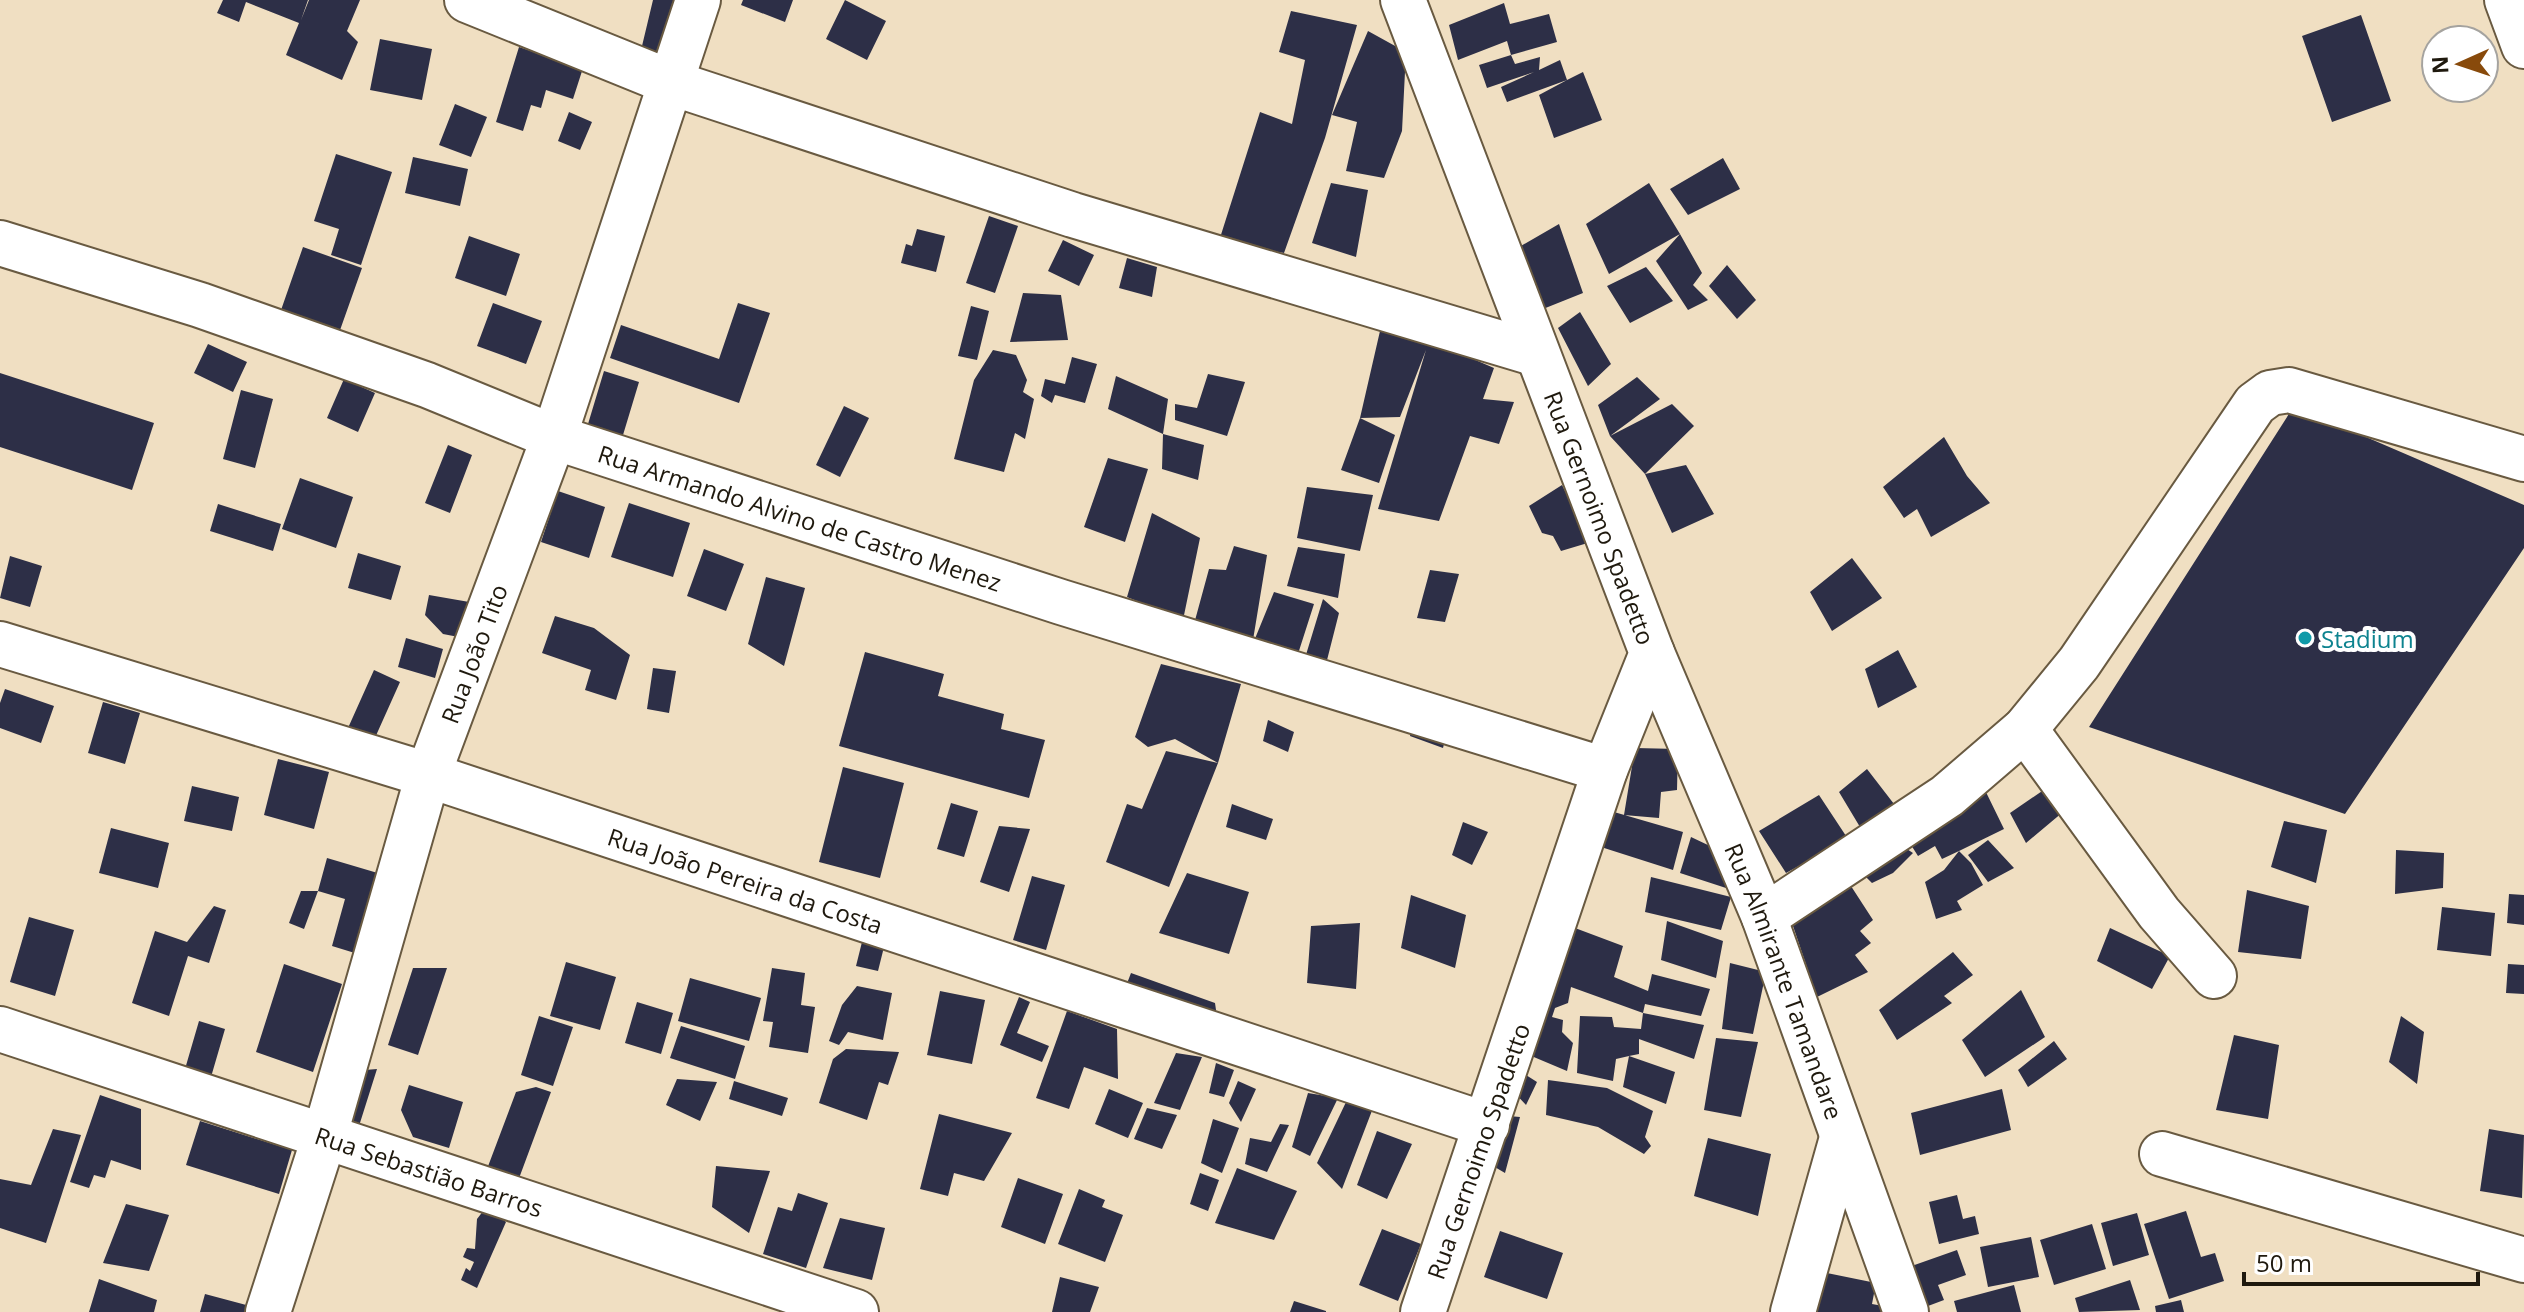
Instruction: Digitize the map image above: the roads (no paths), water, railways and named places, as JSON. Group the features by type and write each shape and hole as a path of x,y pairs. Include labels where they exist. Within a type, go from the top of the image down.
{"street":[{"path":"467,0 672,83 1073,215 1537,354"},
{"name":"Rua João Tito","path":"268,1312 324,1138 428,775 554,437 698,0"},
{"name":"Rua Gernoimo Spadetto","path":"1403,0 1652,653 1605,770 1423,1312"},
{"path":"2507,0 2524,46"},
{"name":"Rua Armando Alvino de Castro Menez","path":"0,243 200,305 427,385 554,437 1061,602 1605,770"},
{"path":"1764,917 1947,796 2025,729 2079,663 2255,404 2270,393 2289,390 2524,459"},
{"name":"Rua João Pereira da Costa","path":"0,644 428,775 1487,1125"},
{"name":"Rua Almirante Tamandare","path":"1652,653 1764,917 1906,1312"},
{"path":"2025,729 2150,902 2214,976"},
{"name":"Rua Sebastião Barros","path":"0,1029 856,1312"},
{"path":"1793,1312 1842,1138"},
{"path":"2162,1154 2524,1260"}],"place":[{"name":"Stadium","path":"2305,638"}]}
